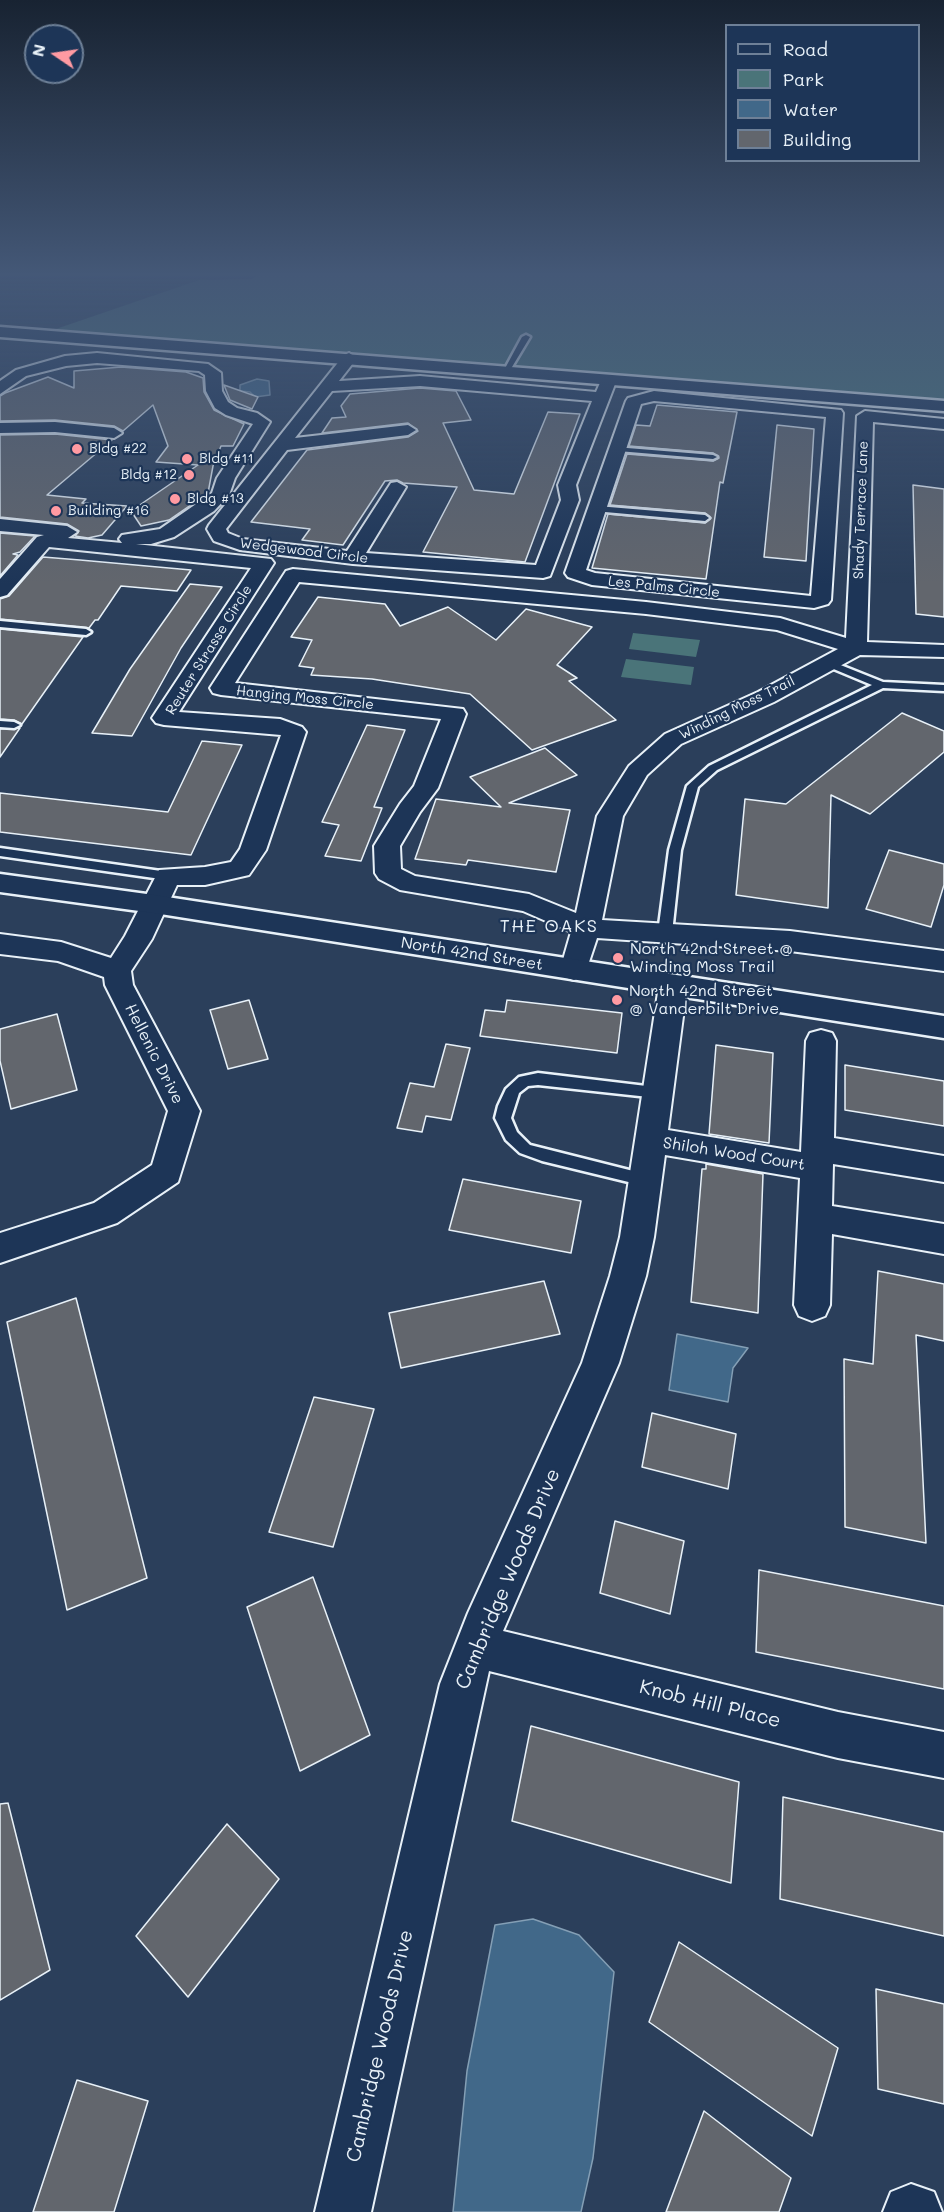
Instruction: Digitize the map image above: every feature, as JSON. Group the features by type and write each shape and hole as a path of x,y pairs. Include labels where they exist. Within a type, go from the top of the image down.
{"street":[{"path":"0,389 15,377"},
{"path":"0,525 134,539 167,533 207,507 220,495 226,478 262,422 251,416 232,412 221,405 214,392 213,377"},
{"name":"Wedgewood Circle","path":"336,377 216,529 221,537 240,544 353,558 574,573"},
{"path":"583,377 708,393 836,405 944,406"},
{"path":"543,572 570,500 567,484 609,379"},
{"path":"329,387 420,381 601,396"},
{"path":"574,573 634,400 654,396 708,393"},
{"name":"Les Palms Circle","path":"574,573 592,579 814,602 821,600 836,405"},
{"name":"Shady Terrace Lane","path":"856,648 865,416 944,424"},
{"path":"0,428 55,427 114,433"},
{"path":"283,445 408,430"},
{"path":"353,558 396,487"},
{"name":"Reuter Strasse Circle","path":"0,591 44,541 264,563 164,718 280,726 294,732 253,850 240,868 205,876 168,876"},
{"name":"Hanging Moss Circle","path":"586,928 529,903 409,884 388,873 387,846 409,809 426,788 455,714 221,688 293,576 646,608 780,624 856,648"},
{"path":"856,648 944,651"},
{"name":"Winding Moss Trail","path":"574,970 586,928 610,816 638,771 673,739 766,697 856,648"},
{"path":"0,945 61,952 117,971 138,939 168,876"},
{"name":"North 42nd Street","path":"0,883 154,904 944,1027"},
{"path":"586,928 790,941 944,961"},
{"name":"Hellenic Drive","path":"0,1248 105,1213 166,1173 184,1112 119,986 117,971"},
{"name":"Cambridge Woods Drive","path":"343,2212 462,1684 600,1363 628,1276 637,1237 673,986"},
{"name":"Shiloh Wood Court","path":"812,1305 821,1041"},
{"name":"Shiloh Wood Court","path":"648,1160 817,1158 944,1168"},
{"path":"814,1217 944,1239"},
{"name":"Knob Hill Place","path":"477,1646 838,1735 944,1755"}],"lane":[{"path":"618,448 713,457"},
{"path":"597,509 705,518"},
{"path":"0,624 86,632"},
{"path":"828,663 881,685 944,688"},
{"path":"665,933 675,850 693,786 713,768 881,685"},
{"path":"0,724 14,725"},
{"path":"0,852 168,876"},
{"path":"648,1160 542,1155 525,1149 511,1136 503,1118 505,1106 513,1089 524,1081 537,1079 658,1092"}],"green space":[{"path":"618,377 944,377 944,403"},
{"path":"633,633 700,640 696,657 629,649"},
{"path":"626,659 694,667 691,685 621,677"}],"water":[{"path":"257,379 269,381 270,395 255,397 250,392 240,391 240,385"},
{"path":"677,1334 748,1348 733,1368 728,1402 669,1390"},
{"path":"533,1919 579,1935 614,1972 593,2158 581,2212 453,2212 467,2071 495,1925"}],"building":[{"path":"47,377 74,388 74,377 201,377 203,378 204,392 214,410 244,424 233,446 221,446 213,466 208,493 169,520 141,526 131,511 198,465 156,462 168,446 153,405 123,431 114,426 55,420 0,421 0,396 5,393"},
{"path":"224,385 258,397 252,409 230,400"},
{"path":"420,388 456,391 471,420 443,423 474,490 514,494 548,412 580,414 525,562 423,552 457,487 403,483 397,480 385,481 343,545 302,540 310,529 251,522 307,450 408,437 418,431 408,423 322,433 332,418 346,417 341,406 350,394"},
{"path":"657,405 737,412 723,483 720,482 706,579 592,568 608,514 705,523 711,518 705,513 610,505 627,454 713,461 719,458 713,453 629,446 636,425 650,426"},
{"path":"777,425 814,429 806,561 764,557"},
{"path":"55,434 112,440 47,495 86,499 82,503 127,506 102,535 88,538 75,536 79,531 67,524 0,517 0,435"},
{"path":"913,485 944,489 944,617 916,614"},
{"path":"0,533 35,536 20,552 13,554 18,555 0,576"},
{"path":"43,557 191,570 177,591 121,586 98,620 95,620 89,628 0,619 0,599 9,596"},
{"path":"190,584 222,587 181,648 132,736 92,733 130,669"},
{"path":"318,597 385,604 400,626 448,607 496,640 526,609 592,627 557,665 577,678 569,681 616,720 532,750 470,694 372,679 311,675 314,668 299,666 312,640 291,637"},
{"path":"0,629 83,637 22,724 14,720 0,719"},
{"path":"902,713 944,731 944,752 870,814 831,795 828,908 736,895 745,799 786,804"},
{"path":"367,725 405,730 374,807 382,808 361,861 325,856 339,825 322,822"},
{"path":"20,728 0,757 0,729"},
{"path":"202,741 242,745 191,855 0,832 0,793 168,812"},
{"path":"545,748 577,775 509,803 570,810 556,872 468,860 466,865 415,859 436,799 501,807 470,777"},
{"path":"889,850 944,864 944,885 931,927 866,909"},
{"path":"249,1000 268,1059 228,1069 210,1010"},
{"path":"507,1000 622,1013 617,1053 480,1036 485,1010 505,1012"},
{"path":"57,1014 77,1090 11,1109 0,1061 0,1029"},
{"path":"446,1044 470,1048 451,1120 426,1116 422,1132 397,1128 410,1083 434,1087"},
{"path":"716,1045 773,1053 769,1143 709,1134"},
{"path":"845,1065 944,1081 944,1126 845,1110"},
{"path":"706,1164 763,1174 758,1313 691,1302 702,1169 706,1169"},
{"path":"463,1179 581,1201 571,1253 449,1230"},
{"path":"878,1271 944,1284 944,1341 916,1335 926,1543 845,1527 844,1359 873,1364"},
{"path":"544,1281 560,1334 401,1368 389,1313"},
{"path":"76,1298 147,1578 67,1610 7,1322"},
{"path":"314,1397 374,1409 333,1547 269,1532"},
{"path":"652,1413 736,1434 728,1489 642,1467"},
{"path":"615,1521 684,1541 670,1614 600,1593"},
{"path":"759,1570 944,1606 944,1689 756,1652"},
{"path":"313,1577 370,1735 300,1771 247,1607"},
{"path":"531,1726 739,1782 731,1883 512,1821"},
{"path":"783,1797 944,1832 944,1936 780,1899"},
{"path":"8,1803 50,1970 0,2000 0,1804"},
{"path":"227,1824 279,1879 188,1997 136,1936"},
{"path":"679,1942 838,2048 812,2136 649,2022"},
{"path":"876,1989 944,2004 944,2104 878,2089"},
{"path":"77,2080 148,2101 114,2212 33,2212"},
{"path":"704,2111 791,2178 779,2212 666,2212"}],"place":[{"name":"Bldg #22","path":"77,449"},
{"name":"Bldg #11","path":"187,459"},
{"name":"Bldg #12","path":"189,475"},
{"name":"Bldg #13","path":"175,499"},
{"name":"Building #16","path":"56,511"},
{"name":"North 42nd Street @ Winding Moss Trail","path":"618,958"},
{"name":"North 42nd Street @ Vanderbilt Drive","path":"617,1000"}],"district":[{"name":"THE OAKS","path":"549,926"}]}
